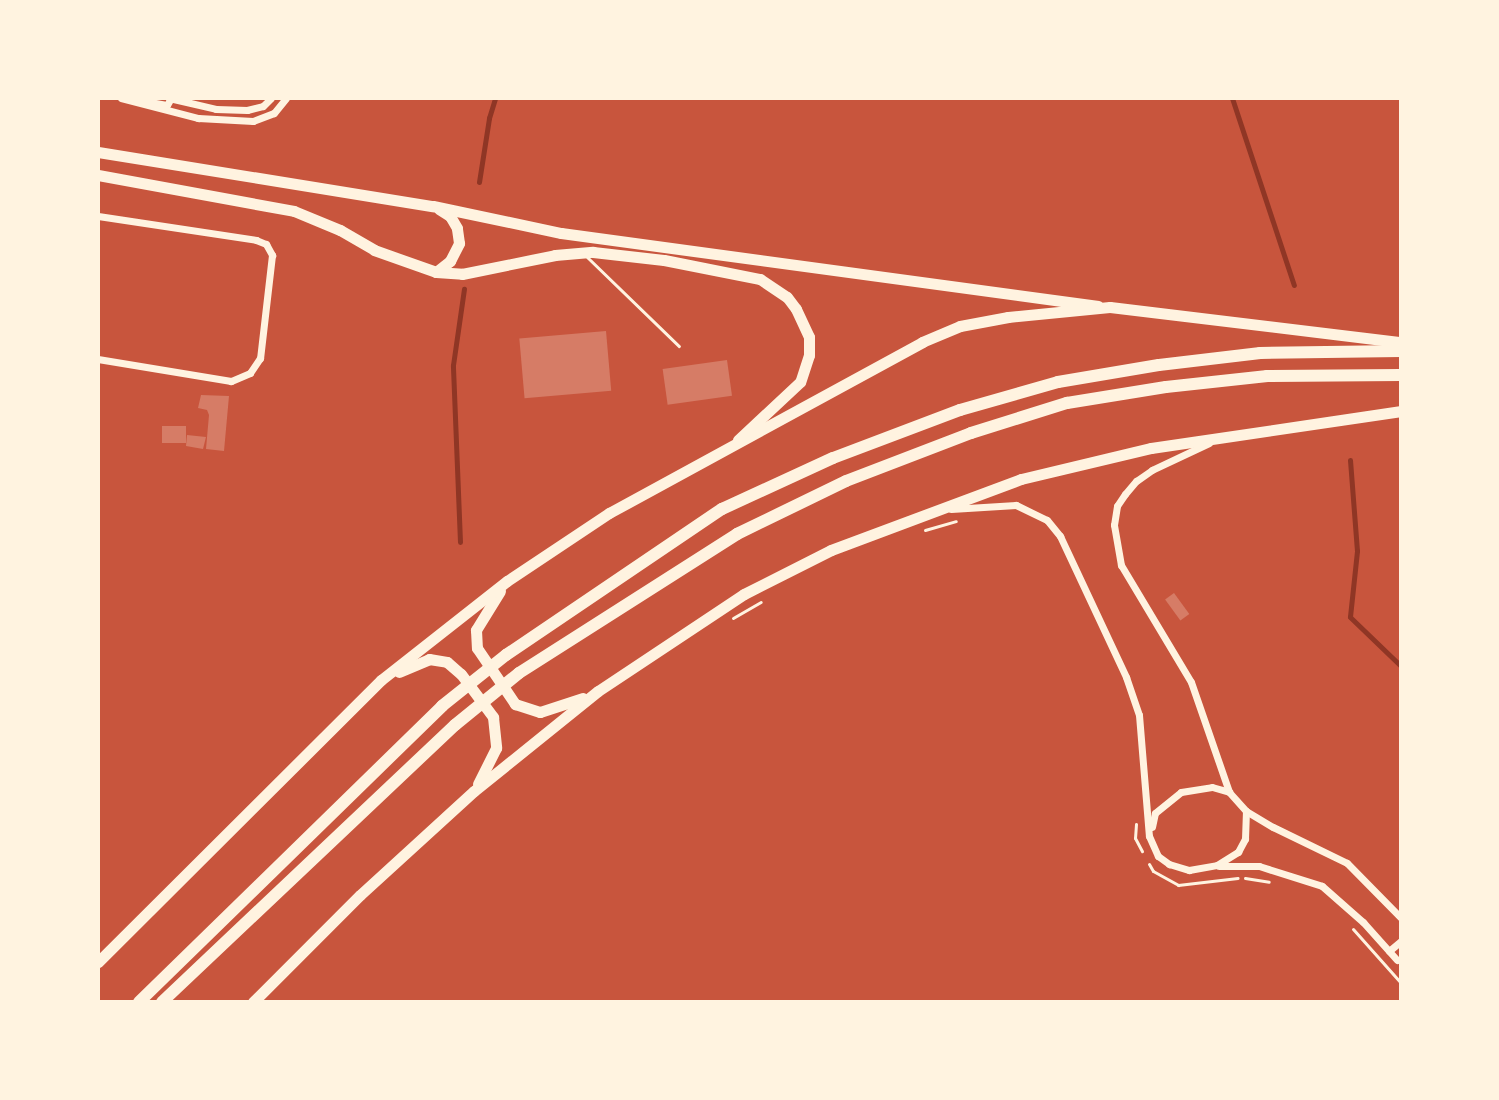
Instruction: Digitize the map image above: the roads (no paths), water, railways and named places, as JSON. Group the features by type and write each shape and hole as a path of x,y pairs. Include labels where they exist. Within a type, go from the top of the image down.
{"highway":[{"path":"139,1002 442,706 506,655 722,509 833,458 960,410 1058,382 1159,365 1260,353 1401,351"},
{"path":"162,1002 455,725 519,673 737,534 846,481 971,433 1067,403 1166,387 1267,376 1401,375"}],"main road":[{"path":"98,151 433,206 561,233 1110,307 1401,342"},
{"path":"98,175 294,211 340,230 374,250 436,272 462,274 581,252 746,274 774,287 796,309 809,337 807,369 788,395 735,443"},
{"path":"433,206 450,216 459,237 450,261 436,272"},
{"path":"98,962 381,680 507,581 609,513 865,371 960,326 1008,317 1110,307"},
{"path":"253,1002 360,895 474,791 598,691 744,594 831,550 1021,479 1083,462 1234,434 1401,411"},
{"path":"507,581 476,630 480,657 515,704 540,712 598,691"},
{"path":"381,680 429,659 447,662 461,674 493,717 497,731 496,748 474,791"}],"street":[{"path":"121,98 168,113 211,119 265,118 286,98"},
{"path":"131,98 162,105 167,105 170,98 216,109 255,109 271,98"},
{"path":"211,119 219,98"},
{"path":"98,216 256,240 266,244 272,255 260,358 250,373 231,381 98,359"},
{"path":"1234,434 1177,456 1136,481 1117,506 1114,525 1121,565 1178,655 1206,718 1229,792 1246,811 1347,863 1401,918"},
{"path":"933,510 1016,505 1047,520 1060,536 1126,677 1139,715 1149,836 1158,856 1169,864 1189,870 1217,865 1259,866 1322,886 1397,960"},
{"path":"1149,836 1155,813 1181,792 1212,787 1229,792"},
{"path":"1217,865 1238,852 1245,839 1246,811"},
{"path":"1389,951 1401,941"}],"lane":[{"path":"581,252 679,346"}],"waterway":[{"path":"479,182 495,98"},
{"path":"1232,98 1294,285"},
{"path":"460,542 453,365 464,289"},
{"path":"1350,460 1357,551 1350,617 1401,666"}]}
